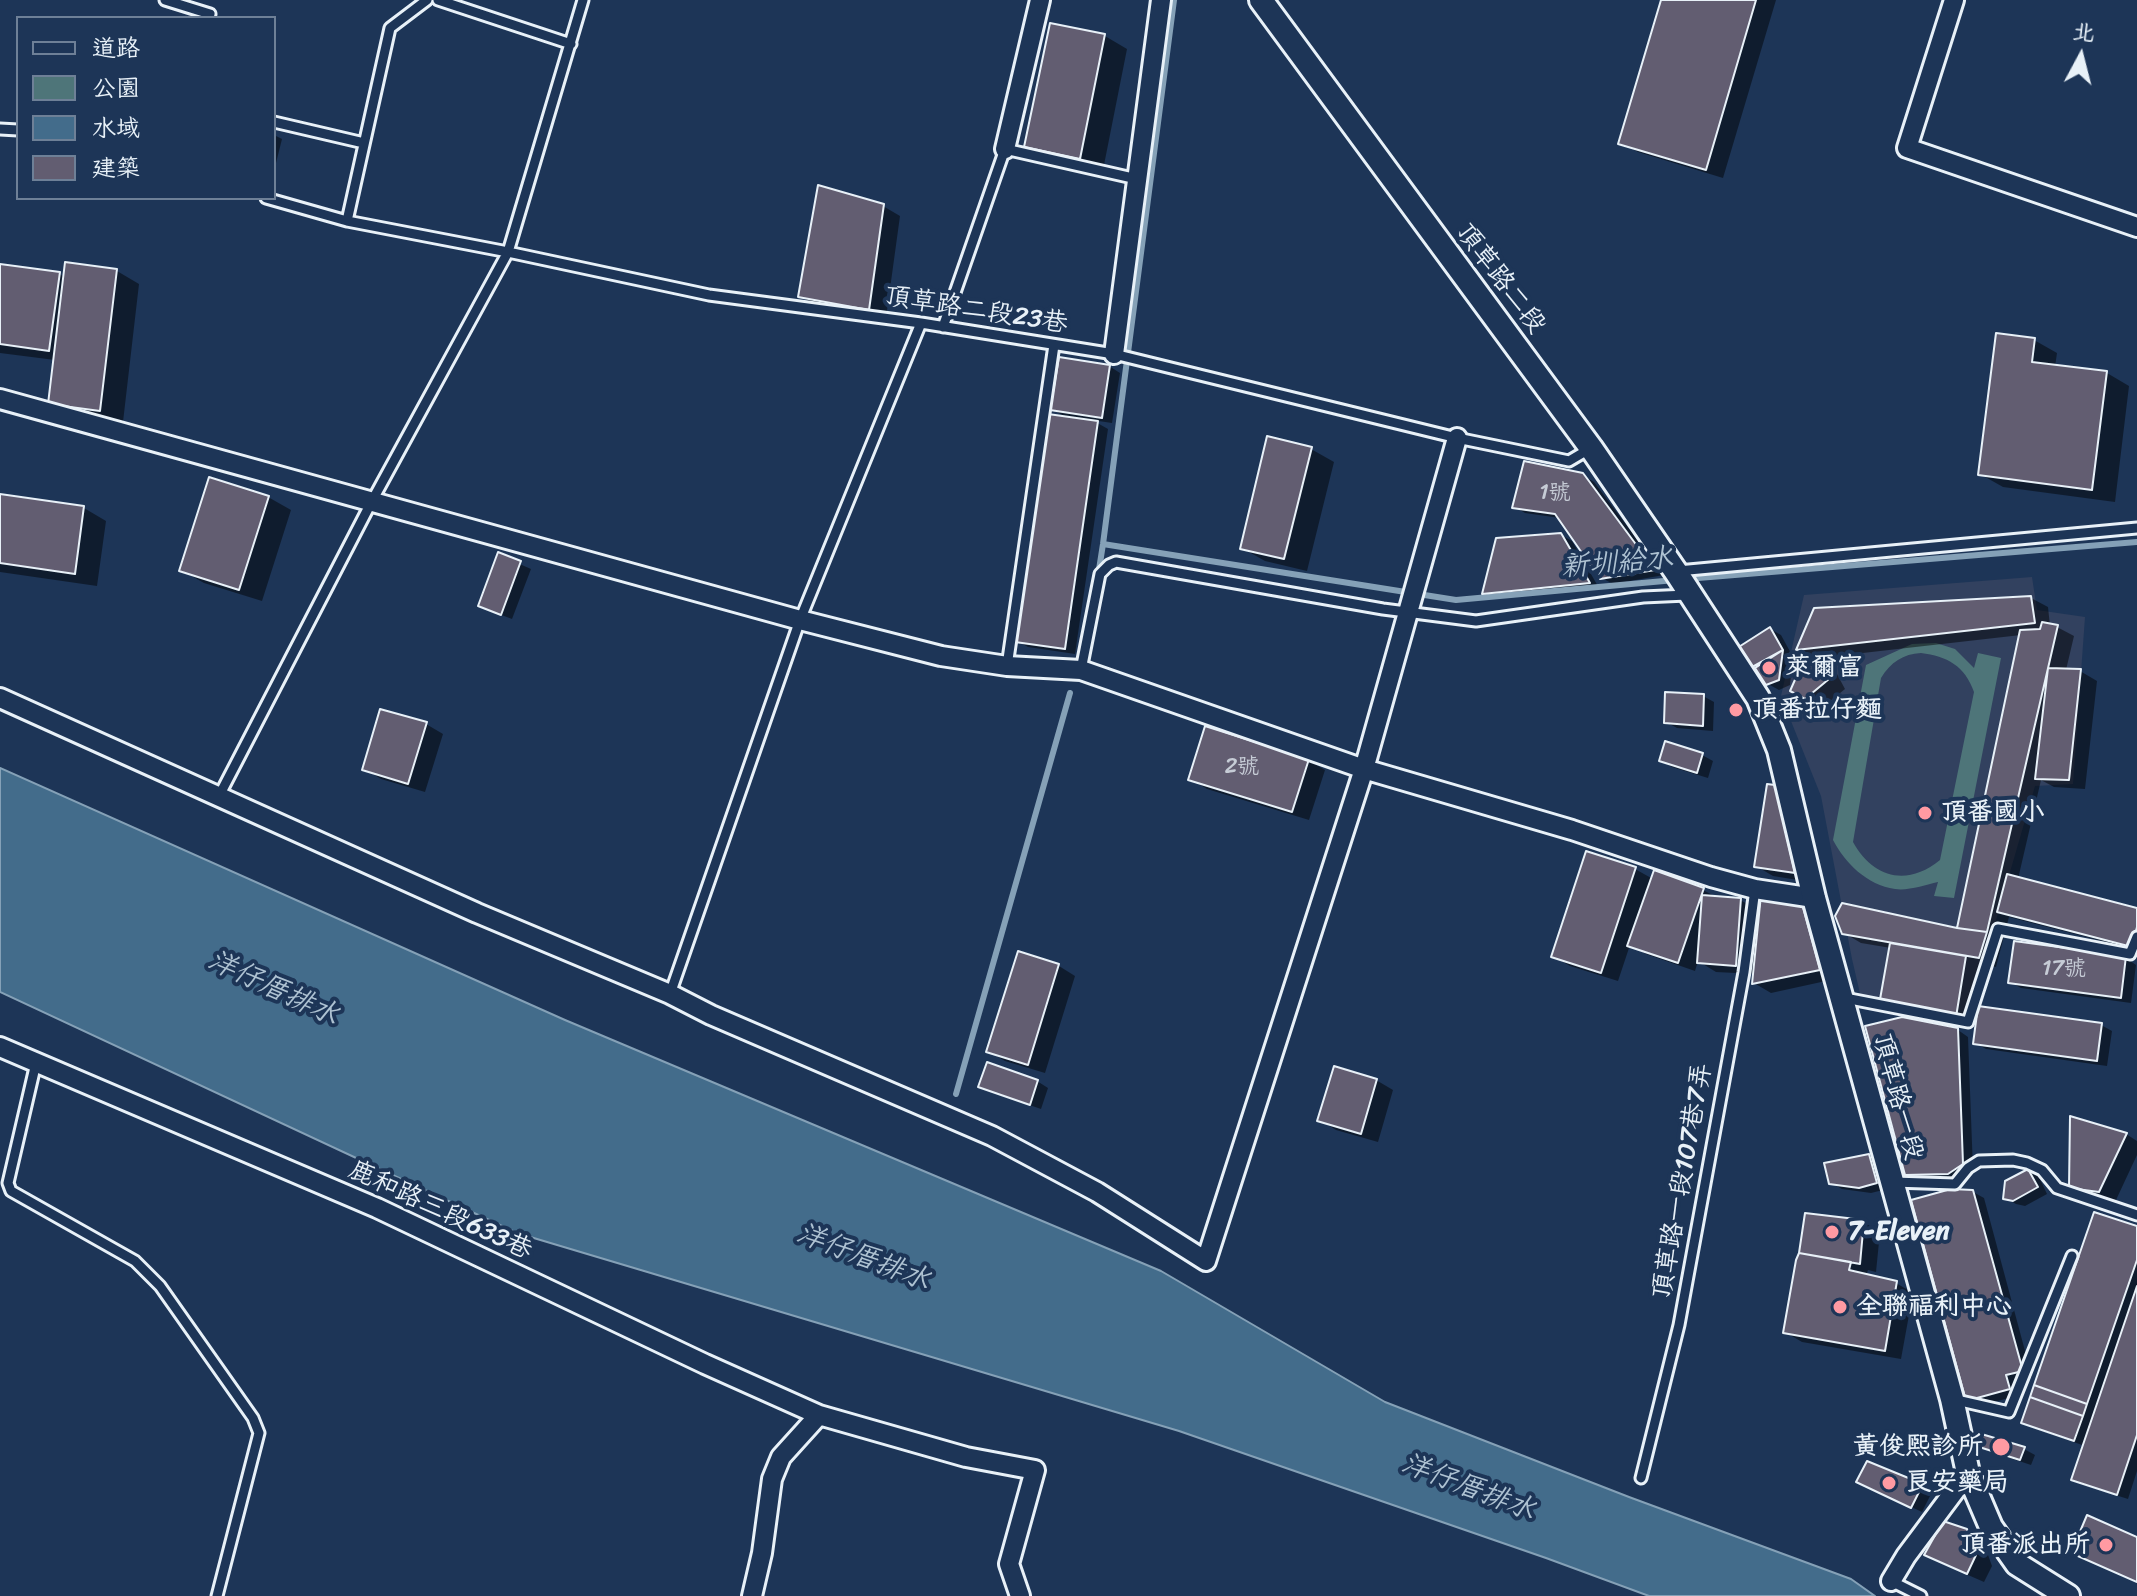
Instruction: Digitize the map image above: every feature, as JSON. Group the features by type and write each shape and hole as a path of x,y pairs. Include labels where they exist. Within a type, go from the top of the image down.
{"street":[{"path":"1005,149 1040,0"},
{"path":"1114,354 1161,0"},
{"name":"頂草路二段","path":"1261,0 1591,448 1691,595"},
{"path":"1954,0 1907,148 2137,227"},
{"path":"0,399 800,620 941,656 1007,666 1081,670 1364,769 1572,830 1711,877 1755,889 1814,898"},
{"path":"0,698 477,913 992,1136 1097,1192 1206,1261 1364,769 1457,438"},
{"name":"頂草路一段","path":"1691,595 1758,698 1779,750 1814,898 1952,1399 1968,1473 1991,1527 2017,1564 2068,1596"},
{"name":"鹿和路三段633巷","path":"0,1047 377,1208 819,1415 966,1457 1035,1470 1009,1564 1020,1596"},
{"path":"752,1596 762,1553 772,1479 781,1457 819,1415"},
{"path":"1891,1581 1968,1473"}],"lane":[{"path":"165,0 210,16"},
{"path":"347,221 390,28 427,0"},
{"path":"438,0 571,44"},
{"path":"219,796 372,501 508,252 583,0"},
{"path":"276,122 364,143"},
{"path":"943,327 1005,149 1137,179"},
{"name":"頂草路二段23巷","path":"273,200 347,221 709,295 921,323 1114,354 1457,438 1569,461 1591,448"},
{"path":"670,994 800,620 921,323"},
{"path":"1007,666 1054,345"},
{"path":"1676,572 2137,528"},
{"path":"1081,670 1100,574 1116,562 1409,613 1476,621 1643,597 1691,595"},
{"name":"頂草路一段107巷7弄","path":"1641,1478 1679,1325 1744,972 1755,889"},
{"path":"1842,997 1968,1022 1998,929 2130,954 2137,937"},
{"path":"36,1063 8,1183 11,1191 135,1261 160,1286 253,1418 259,1433 217,1596"},
{"path":"1891,1181 1955,1184 1968,1168 1979,1161 2013,1160 2042,1170 2057,1188 2137,1215"},
{"path":"1952,1399 2009,1412 2072,1256"},
{"path":"1891,1581 1921,1596"}],"shaded area":[{"name":"頂番國小","path":"2032,577 2037,610 2085,617 2073,784 2035,786 1968,1022 1862,1002 1821,796 1781,696 1804,595"}],"green space":[{"path":"1936,643 1955,649 1974,668 1978,653 2001,658 1954,898 1934,896 1938,882 1900,889 1875,883 1851,865 1833,840 1866,665 1912,644","holes":["1930,654 1960,669 1974,692 1940,860 1915,874 1892,875 1870,864 1853,842 1881,678 1893,663 1903,657"]}],"water":[{"name":"洋仔厝排水","path":"0,768 565,1020 1161,1271 1385,1402 1851,1579 1875,1596 1649,1596 1179,1431 517,1233 0,992"}],"building":[{"path":"1661,0 1756,0 1706,170 1618,144"},
{"path":"1050,23 1105,34 1080,159 1024,147"},
{"path":"818,185 884,204 869,310 798,297"},
{"path":"65,262 117,269 100,411 48,404"},
{"path":"0,264 60,272 49,351 0,344"},
{"path":"1996,333 2035,338 2032,362 2107,371 2092,490 1978,475"},
{"path":"1059,357 1110,365 1102,418 1050,410"},
{"path":"1048,414 1098,421 1065,649 1015,642"},
{"path":"1267,436 1312,447 1284,559 1240,549"},
{"path":"1524,461 1583,473 1655,570 1600,579 1555,514 1512,508"},
{"path":"209,477 269,496 239,590 179,571"},
{"path":"0,494 84,506 75,574 0,563"},
{"path":"1561,533 1590,583 1482,594 1496,538"},
{"path":"498,552 521,561 501,615 478,606"},
{"path":"2031,596 2035,623 1796,650 1814,608"},
{"path":"2042,622 2058,625 1987,932 1957,928 2020,630 2040,629"},
{"path":"1770,627 1783,650 1745,671 1734,650"},
{"name":"萊爾富","path":"1783,650 1779,680 1766,685 1755,668"},
{"path":"1806,655 1820,662 1829,679 1805,699 1790,691"},
{"path":"2048,668 2081,669 2069,780 2035,779"},
{"path":"1665,692 1704,694 1703,726 1664,723"},
{"path":"380,709 427,722 408,784 362,770"},
{"path":"1205,726 1309,759 1292,812 1188,780"},
{"path":"1665,741 1703,753 1697,773 1659,761"},
{"path":"1767,784 1775,785 1795,873 1754,867"},
{"path":"1586,851 1636,867 1601,973 1551,957"},
{"path":"1654,870 1704,888 1678,963 1627,946"},
{"path":"2007,874 2137,908 2137,927 2132,947 1997,912"},
{"path":"1702,895 1741,898 1736,966 1697,963"},
{"path":"1761,895 1801,900 1820,970 1752,984"},
{"path":"1842,903 1987,932 1979,958 1842,934 1835,916"},
{"path":"2014,941 2126,956 2121,998 2008,983"},
{"path":"1890,943 1966,956 1956,1017 1879,1005"},
{"path":"1018,951 1059,964 1028,1065 986,1052"},
{"path":"1978,1006 2102,1023 2097,1061 1973,1044"},
{"path":"1902,1017 1958,1028 1963,1164 1948,1174 1905,1175 1865,1026"},
{"path":"987,1062 1038,1080 1030,1105 978,1087"},
{"path":"1334,1066 1377,1079 1361,1134 1317,1121"},
{"path":"2070,1116 2127,1133 2099,1192 2069,1188"},
{"path":"1869,1154 1877,1183 1859,1188 1829,1184 1824,1163"},
{"path":"2028,1169 2038,1187 2013,1201 2003,1199 2005,1181"},
{"path":"1951,1189 1973,1190 2023,1371 2006,1375 2010,1389 1966,1401 1911,1200"},
{"path":"2094,1212 2137,1226 2137,1260 2087,1404 2034,1385"},
{"name":"7-Eleven","path":"1805,1213 1864,1220 1860,1264 1799,1253"},
{"name":"全聯福利中心","path":"1799,1253 1851,1262 1849,1270 1897,1281 1885,1351 1783,1333"},
{"path":"2137,1286 2137,1435 2117,1495 2071,1480"},
{"path":"2034,1385 2087,1404 2083,1416 2030,1397"},
{"path":"2030,1397 2083,1416 2074,1441 2021,1423"},
{"name":"黃俊熙診所","path":"1978,1433 2025,1447 2020,1460 1976,1446"},
{"name":"良安藥局","path":"1867,1461 1923,1484 1911,1508 1856,1482"},
{"name":"頂番派出所","path":"2087,1515 2137,1537 2137,1582 2071,1553"},
{"path":"1943,1521 1967,1529 1976,1555 1967,1574 1924,1555"}],"waterway":[{"path":"1098,576 1174,0"},
{"name":"新圳給水","path":"1686,579 2137,542"},
{"name":"新圳給水","path":"1103,544 1456,600 1675,580"},
{"path":"956,1094 1070,693"}],"place":[{"name":"萊爾富","path":"1769,668"},
{"name":"頂番拉仔麵","path":"1736,710"},
{"name":"頂番國小","path":"1925,813"},
{"name":"7-Eleven","path":"1832,1232"},
{"name":"全聯福利中心","path":"1840,1307"},
{"name":"黃俊熙診所","path":"2001,1447"},
{"name":"良安藥局","path":"1889,1483"},
{"name":"頂番派出所","path":"2106,1545"}]}
